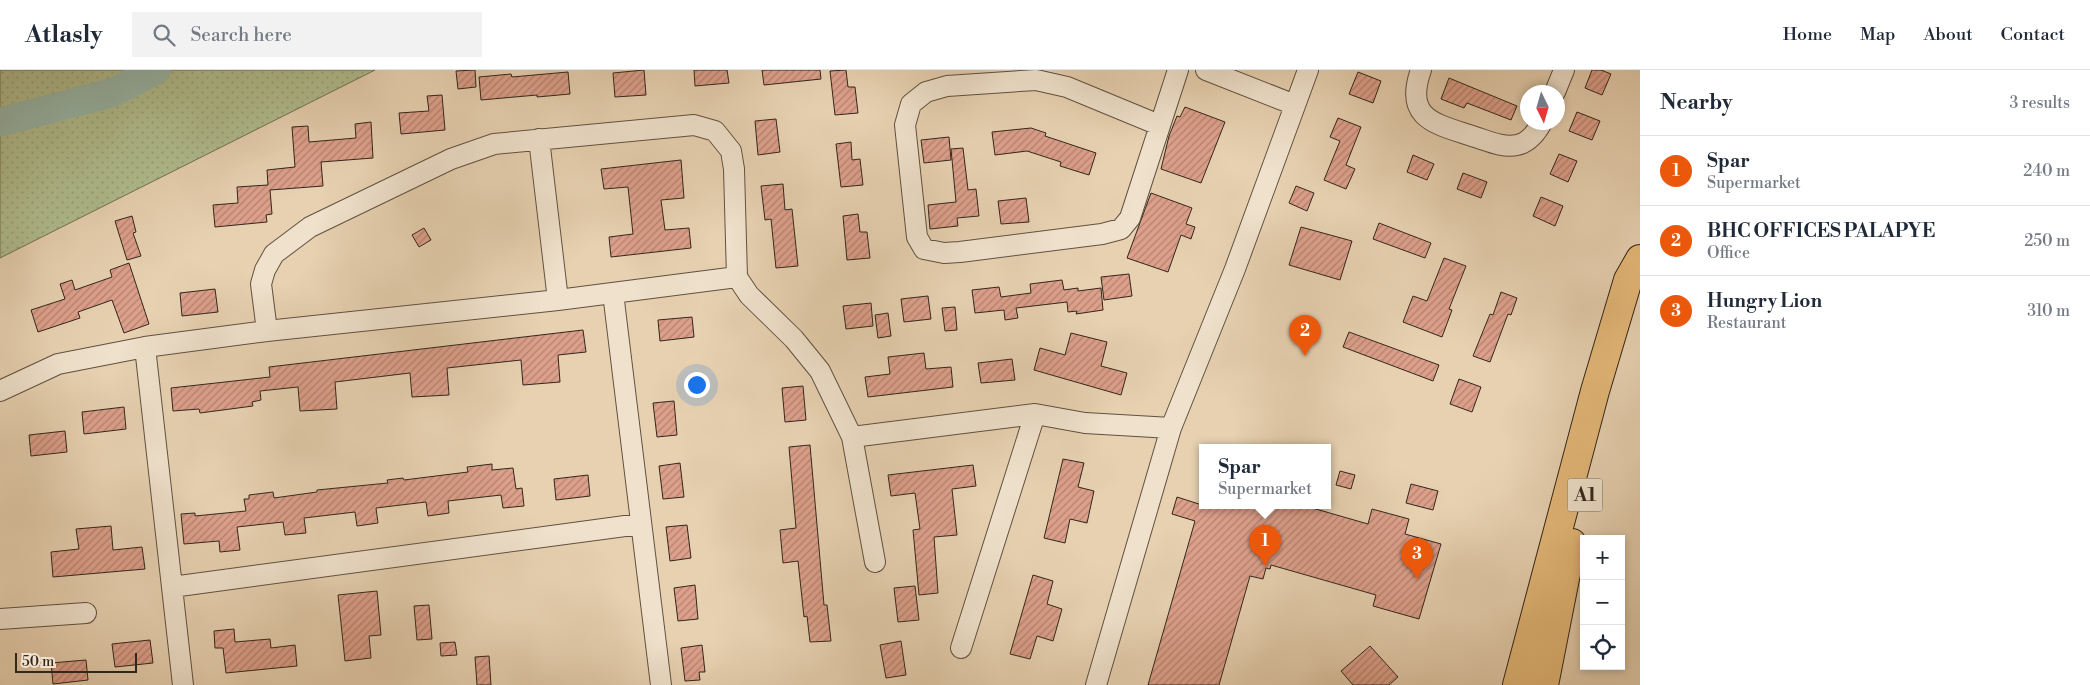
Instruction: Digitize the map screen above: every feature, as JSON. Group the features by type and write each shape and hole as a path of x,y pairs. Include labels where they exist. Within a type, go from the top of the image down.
{"highway":[{"name":"A1","path":"1517,685 1595,391 1628,280 1640,259"},
{"name":"A1","path":"1544,685 1572,543 1610,395 1640,296"}],"street":[{"path":"1159,124 1067,87 1036,80 947,86 926,92 911,104 905,125 916,237 924,249 944,253 1102,234 1122,229 1130,218 1178,70"},
{"path":"1206,70 1295,105"},
{"path":"1096,685 1171,428 1235,268 1308,70"},
{"path":"1422,70 1415,90 1417,104 1428,119 1499,144 1517,145 1528,140 1538,130"},
{"path":"1558,85 1564,70"},
{"path":"267,331 261,284 265,270 274,254 310,227 451,159 494,144 539,139 694,125 715,131 731,151 734,169 736,277 749,295 794,339 820,371 835,400 852,437 875,562"},
{"path":"539,139 558,300"},
{"path":"0,391 58,364 145,347 267,331 558,300 736,277"},
{"path":"613,293 660,685"},
{"path":"145,347 183,685"},
{"path":"852,437 1036,414 1085,423 1171,428"},
{"path":"961,648 1036,414"},
{"path":"172,587 640,524"},
{"path":"0,619 86,613"}],"green space":[{"path":"0,70 375,70 0,258"}],"building":[{"path":"475,70 476,87 458,89 456,71"},
{"path":"644,70 646,95 615,97 613,73"},
{"path":"694,70 727,70 729,83 695,86"},
{"path":"762,70 820,70 821,79 764,85"},
{"path":"846,70 848,87 855,87 858,113 835,115 830,71"},
{"path":"1592,70 1601,70 1611,74 1602,95 1585,88"},
{"path":"568,72 570,94 481,100 479,77 511,74 512,77"},
{"path":"1358,72 1381,81 1373,103 1349,94"},
{"path":"1449,78 1517,106 1511,120 1467,103 1464,108 1441,99"},
{"path":"442,95 445,130 401,134 399,113 429,111 427,96"},
{"path":"1185,107 1225,122 1201,183 1161,169 1169,136 1177,116 1180,117"},
{"path":"1577,112 1600,121 1592,140 1569,131"},
{"path":"1338,118 1361,127 1346,165 1355,169 1346,189 1324,180 1340,141 1330,137"},
{"path":"776,119 780,152 758,155 755,121"},
{"path":"371,122 373,158 321,162 323,186 270,190 272,214 266,215 267,222 215,227 213,205 238,203 237,187 268,185 267,170 295,167 292,127 308,126 309,142 356,138 355,124"},
{"path":"1031,128 1046,133 1045,136 1096,153 1089,175 1060,166 1061,162 1027,151 995,155 992,132"},
{"path":"949,137 951,160 924,163 921,140"},
{"path":"851,142 852,160 860,159 863,185 841,187 836,144"},
{"path":"963,148 968,190 976,189 979,216 957,218 958,226 930,229 928,205 956,202 951,149"},
{"path":"1559,154 1577,161 1568,182 1550,174"},
{"path":"1413,155 1434,164 1427,180 1407,172"},
{"path":"681,160 684,198 661,200 665,230 689,228 691,248 611,257 609,237 633,234 628,187 604,189 601,169"},
{"path":"1463,173 1487,182 1481,198 1457,189"},
{"path":"783,184 785,210 792,209 798,266 776,268 771,219 765,220 761,186"},
{"path":"1296,186 1314,193 1307,211 1289,203"},
{"path":"1151,193 1192,208 1186,224 1195,227 1191,239 1181,235 1168,272 1127,258"},
{"path":"1541,197 1563,206 1555,226 1533,216"},
{"path":"1026,198 1029,222 1001,224 998,201"},
{"path":"858,214 860,232 867,232 870,258 847,260 843,216"},
{"path":"132,216 136,232 133,233 141,256 127,260 115,221"},
{"path":"1379,223 1431,243 1425,258 1373,239"},
{"path":"1301,227 1352,241 1340,280 1289,265"},
{"path":"424,228 431,240 419,247 412,235"},
{"path":"1444,258 1466,266 1449,309 1452,310 1442,337 1403,322 1413,296 1427,301"},
{"path":"129,263 149,324 124,333 112,300 78,312 80,318 38,332 31,310 65,299 60,284 72,280 75,290 112,277 110,270"},
{"path":"1129,274 1132,296 1104,300 1101,277"},
{"path":"1062,280 1064,290 1078,288 1078,291 1101,288 1103,310 1076,314 1077,311 1068,312 1067,302 1016,308 1018,318 1005,320 1004,310 975,313 972,290 999,287 1001,297 1031,293 1030,284"},
{"path":"215,289 218,312 182,316 180,293"},
{"path":"1501,292 1517,298 1511,315 1508,314 1490,362 1473,356 1490,314 1493,315"},
{"path":"928,296 931,319 904,322 901,299"},
{"path":"871,303 873,326 846,329 843,306"},
{"path":"955,307 957,330 945,331 942,308"},
{"path":"888,313 891,336 878,338 875,315"},
{"path":"692,317 694,337 660,341 658,320"},
{"path":"583,330 586,352 558,355 560,382 523,385 521,360 447,368 449,395 412,397 410,373 335,382 337,409 300,411 298,387 260,391 261,400 252,402 253,406 200,413 199,409 173,411 171,388 270,377 269,367"},
{"path":"1349,332 1439,365 1433,381 1343,347"},
{"path":"1071,333 1107,342 1101,366 1127,373 1121,395 1034,370 1040,348 1065,355"},
{"path":"924,353 926,369 951,367 953,387 868,397 865,377 890,374 888,357"},
{"path":"1012,359 1015,380 981,383 978,363"},
{"path":"1459,379 1481,387 1472,412 1450,404"},
{"path":"803,386 806,420 785,422 782,388"},
{"path":"674,401 677,435 657,437 653,403"},
{"path":"124,407 126,429 84,434 82,412"},
{"path":"65,431 67,452 31,456 29,435"},
{"path":"810,445 824,605 827,605 831,641 810,642 807,616 804,617 798,561 783,563 780,530 796,528 789,447"},
{"path":"1063,459 1084,463 1078,487 1094,491 1087,523 1070,519 1065,543 1044,538"},
{"path":"680,463 684,497 663,499 659,466"},
{"path":"492,464 492,470 513,468 516,489 522,488 524,506 503,508 501,495 448,501 449,513 428,516 426,502 376,508 378,523 357,526 355,512 304,518 306,533 285,535 283,522 237,527 240,550 220,552 219,541 184,544 181,514 195,513 195,516 246,511 244,499 249,499 249,495 273,492 274,498 317,492 317,490 388,483 387,480 403,478 404,480 468,472 467,467"},
{"path":"973,465 976,486 952,489 957,535 934,537 938,593 919,595 913,530 920,529 915,493 891,496 888,475"},
{"path":"1340,471 1355,475 1351,489 1336,485"},
{"path":"588,475 590,496 556,500 554,479"},
{"path":"1411,484 1438,491 1433,510 1406,503"},
{"path":"1177,497 1199,504 1199,509 1316,509 1368,524 1372,509 1409,519 1405,534 1441,544 1419,619 1373,606 1376,595 1271,565 1270,569 1266,568 1263,579 1250,576 1219,685 1148,685 1195,521 1172,514"},
{"path":"687,525 691,558 670,561 666,527"},
{"path":"111,526 113,550 142,547 145,569 53,577 51,552 79,549 76,529"},
{"path":"1033,575 1053,581 1047,604 1062,609 1053,641 1037,636 1030,659 1010,654"},
{"path":"695,585 698,619 678,621 674,588"},
{"path":"915,586 919,620 898,622 894,588"},
{"path":"377,591 381,635 369,636 371,658 345,661 338,595"},
{"path":"429,605 432,639 417,640 414,606"},
{"path":"234,629 235,642 270,639 271,648 295,645 297,666 226,673 223,648 215,648 214,631"},
{"path":"150,640 153,663 115,667 112,644"},
{"path":"901,641 906,675 886,678 880,645"},
{"path":"455,642 457,655 441,656 440,643"},
{"path":"702,645 705,672 699,672 700,680 685,681 681,648"},
{"path":"1370,646 1398,677 1389,685 1353,685 1341,671"},
{"path":"489,656 491,685 477,685 475,657"},
{"path":"86,660 88,680 53,684 51,663"}],"waterway":[{"path":"0,122 114,92 156,70"}],"place":[{"name":"BHC OFFICES PALAPYE","path":"1305,356"},
{"name":"Spar","path":"1265,566"},
{"name":"Hungry Lion","path":"1417,579"}]}
